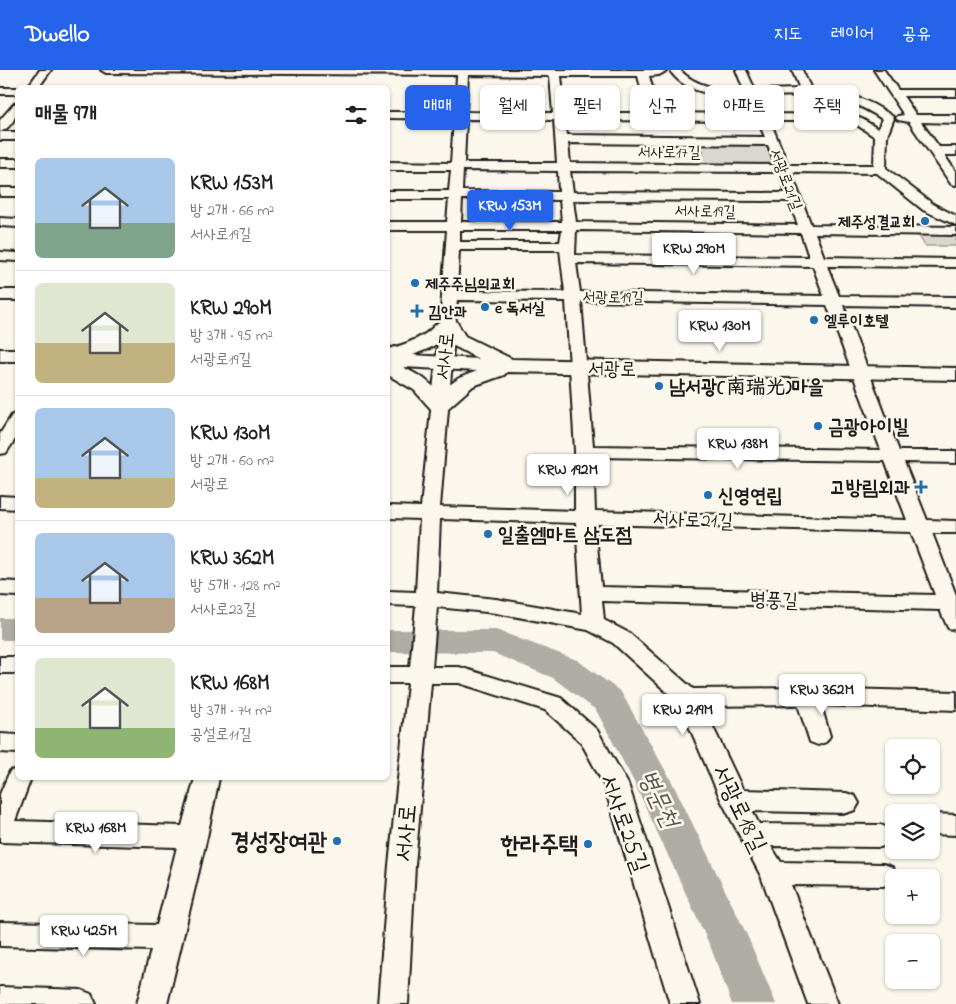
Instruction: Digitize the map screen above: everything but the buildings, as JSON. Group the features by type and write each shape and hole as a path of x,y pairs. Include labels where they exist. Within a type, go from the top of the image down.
{"main road":[{"path":"390,355 406,351 440,334 448,323 457,340 511,366"},
{"path":"0,355 15,355"},
{"name":"서광로","path":"390,360 444,362 460,365 956,374"},
{"path":"390,368 426,388 439,404 466,382 511,366"}],"street":[{"path":"34,85 46,70"},
{"path":"106,70 208,73 382,74 463,71 656,73 671,70 690,84 705,88"},
{"name":"서광로21길","path":"741,70 747,85"},
{"path":"796,70 804,85"},
{"path":"879,70 956,182"},
{"name":"서사로","path":"463,71 463,85"},
{"name":"서광로19길","path":"555,71 556,85"},
{"path":"643,73 646,85"},
{"path":"0,90 15,91"},
{"path":"894,92 956,92"},
{"path":"859,101 868,104 888,118 956,119"},
{"path":"0,128 15,111"},
{"path":"390,115 405,115"},
{"path":"470,115 555,116"},
{"path":"784,117 848,118 858,121 881,136"},
{"path":"888,118 881,136 880,169 928,207 956,221"},
{"name":"서사로","path":"393,1004 402,865 426,606 430,513 448,323 461,130"},
{"name":"서광로19길","path":"560,130 569,226 569,253 578,367"},
{"name":"서광로21길","path":"768,130 891,456 952,603 956,623"},
{"path":"0,136 15,136"},
{"path":"561,139 773,141"},
{"path":"935,151 956,151"},
{"path":"0,163 15,163"},
{"name":"서사로17길","path":"390,166 880,169"},
{"path":"0,192 15,192"},
{"path":"390,195 794,197"},
{"path":"0,222 15,222"},
{"name":"서사로19길","path":"390,226 569,226 956,231"},
{"path":"452,246 569,253"},
{"name":"서광로19길","path":"569,253 818,262"},
{"path":"0,256 15,257"},
{"path":"818,262 956,263"},
{"path":"0,295 15,295"},
{"path":"449,295 573,296"},
{"name":"서광로19길","path":"573,296 833,300"},
{"path":"833,300 956,302"},
{"path":"578,367 592,624"},
{"path":"584,452 956,457"},
{"path":"0,502 15,503"},
{"name":"서사로21길","path":"390,512 956,527"},
{"path":"0,588 15,588"},
{"name":"병풍길","path":"591,594 952,603"},
{"name":"서광로18길","path":"390,598 426,606 496,606 592,624 621,638 688,698 750,835 773,873 823,1004"},
{"path":"0,665 15,665"},
{"name":"서사로25길","path":"390,675 420,669 459,675 553,704 588,736 616,784 685,1004"},
{"path":"688,698 807,696 956,701"},
{"path":"807,696 818,736"},
{"path":"0,743 15,744"},
{"path":"0,826 18,780"},
{"path":"152,1004 207,780"},
{"path":"734,800 846,803"},
{"path":"940,824 956,825"},
{"path":"0,831 194,837"},
{"path":"750,835 881,836"},
{"path":"773,873 883,875"},
{"path":"0,934 168,938"},
{"path":"0,1000 81,1004"}],"shaded area":[{"path":"699,143 766,144 773,165 702,164 699,151 704,151"},
{"path":"917,233 956,233 956,246 925,246"}],"waterway":[{"name":"병문천","path":"0,629 15,629"},
{"name":"병문천","path":"390,641 496,642 565,669 609,701 653,782 732,948 754,1004"}],"place":[{"name":"제주성결교회","path":"925,221"},
{"name":"제주주님의교회","path":"415,283"},
{"name":"e 독서실","path":"485,307"},
{"name":"김안과","path":"417,311"},
{"name":"엘루이호텔","path":"814,320"},
{"name":"남서광(南瑞光)마을","path":"659,386"},
{"name":"금광아이빌","path":"818,426"},
{"name":"고방림외과","path":"921,487"},
{"name":"신영연립","path":"708,495"},
{"name":"일출엠마트 삼도점","path":"488,534"},
{"name":"경성장여관","path":"337,841"},
{"name":"한라주택","path":"588,844"}]}
